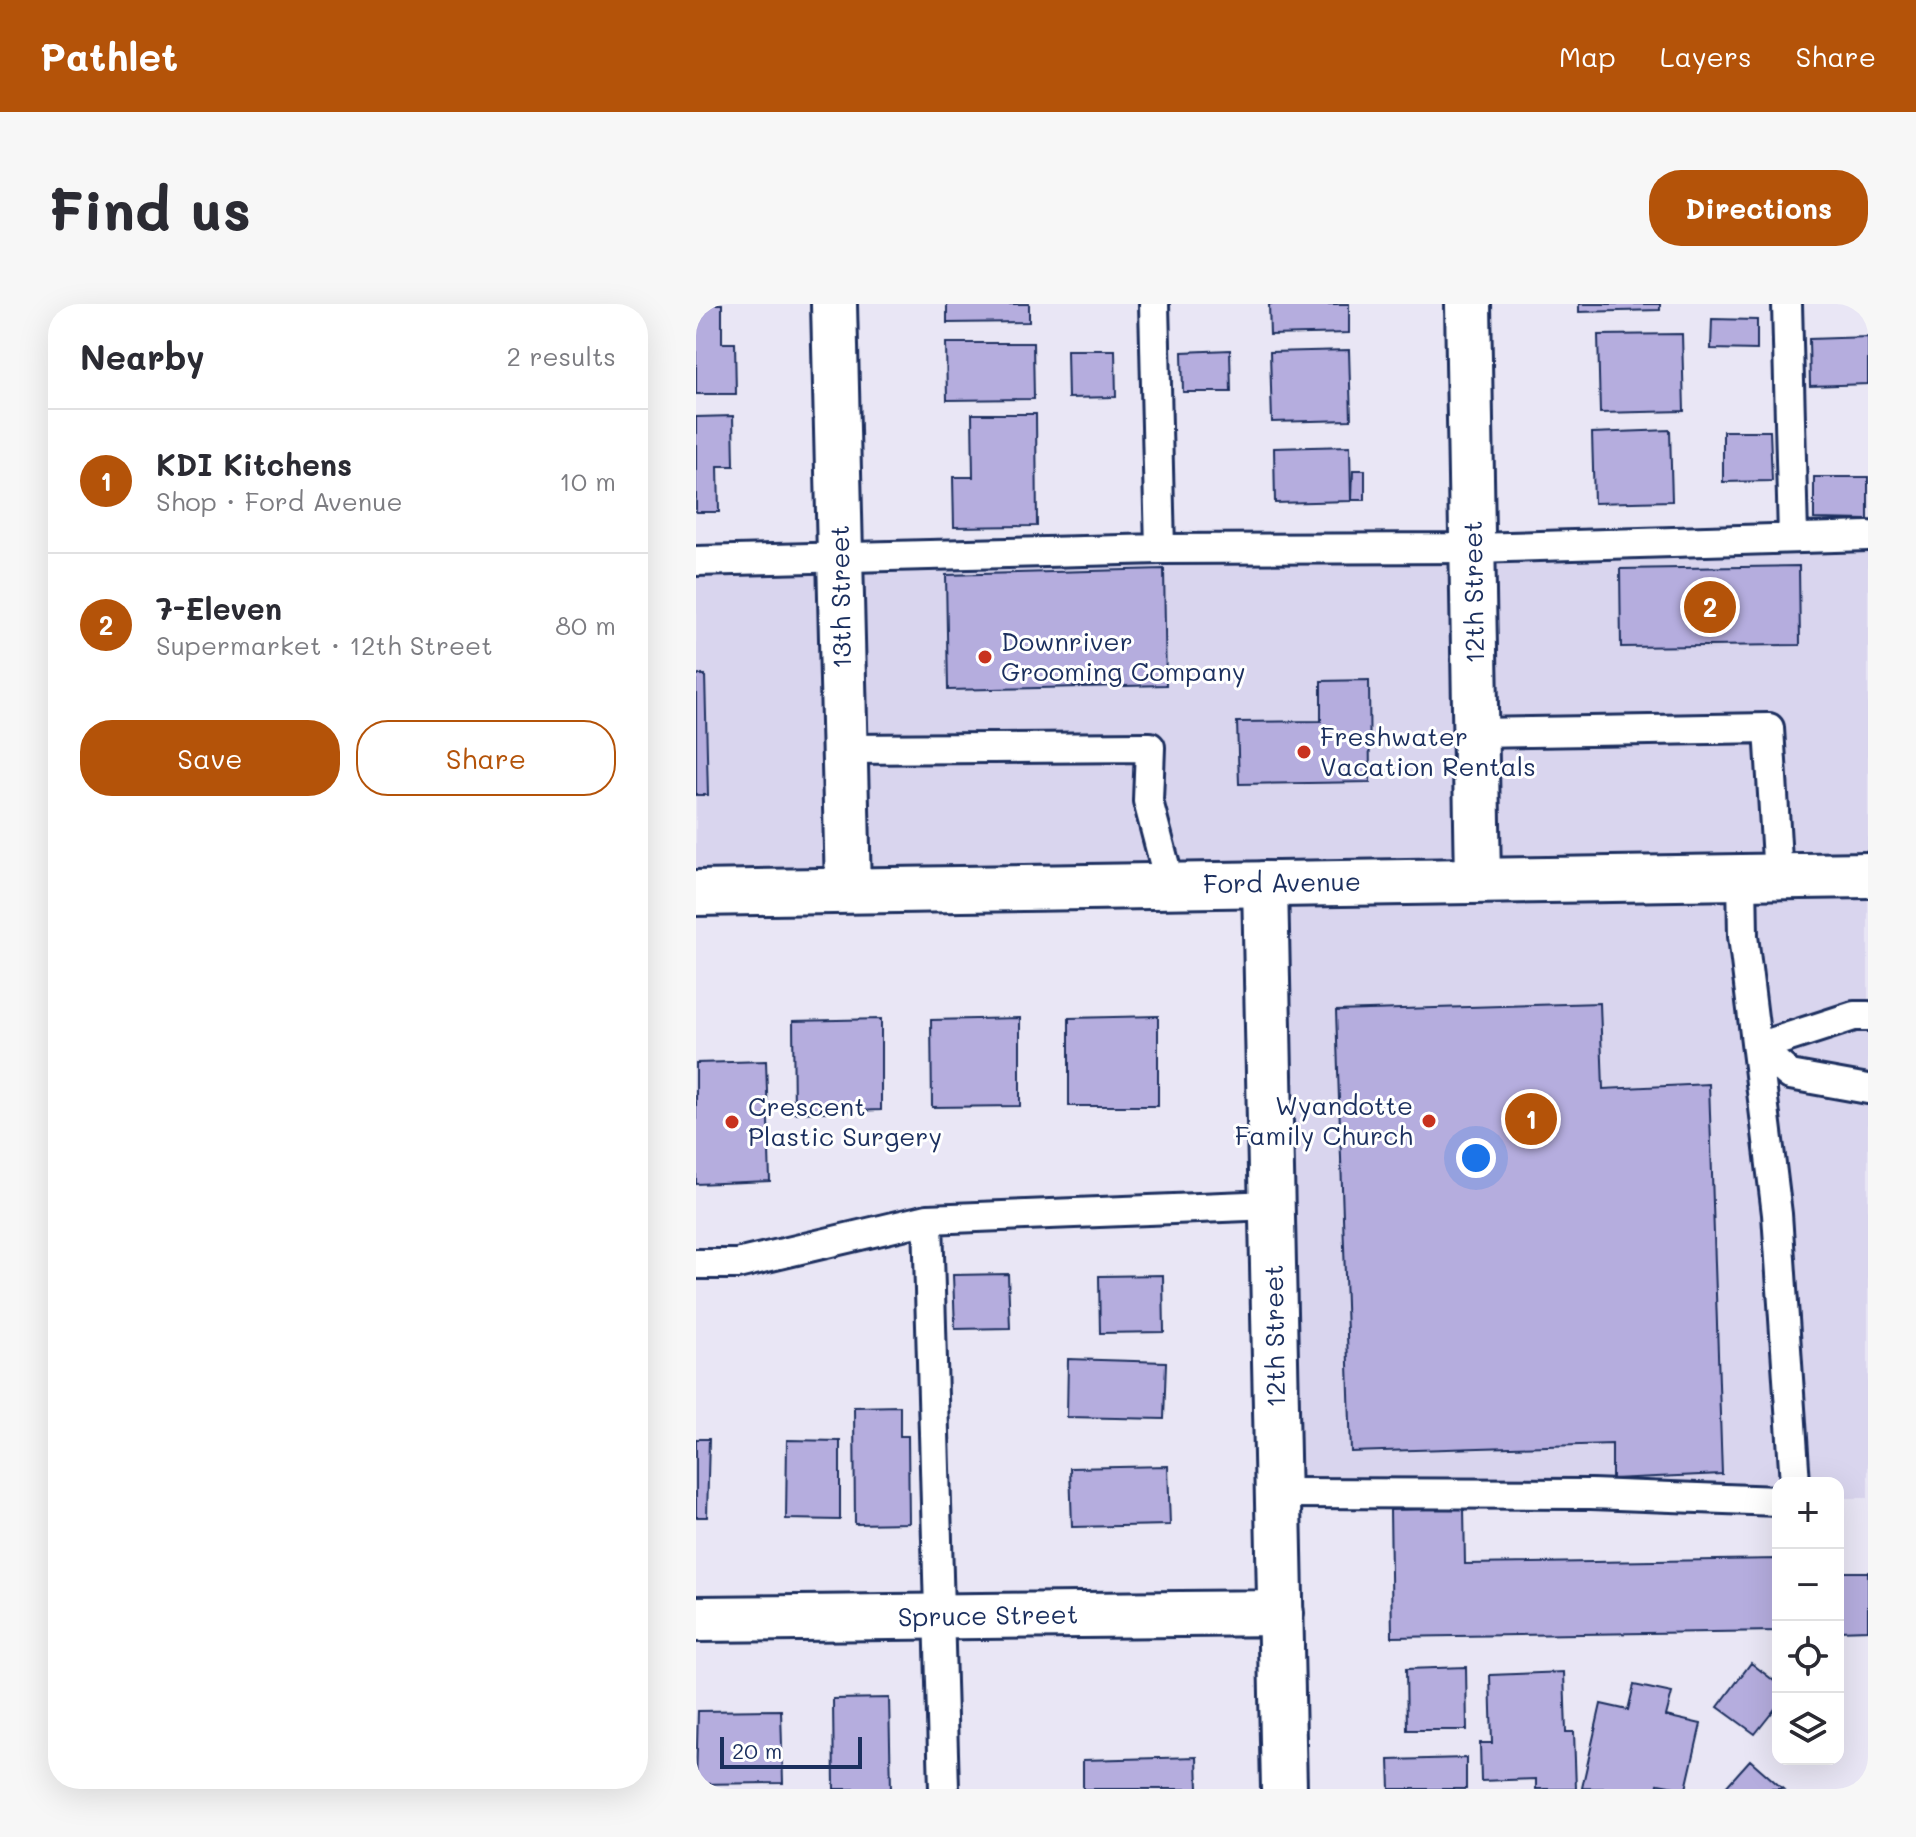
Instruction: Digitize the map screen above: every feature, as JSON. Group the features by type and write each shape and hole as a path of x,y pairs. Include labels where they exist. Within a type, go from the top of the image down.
{"street":[{"name":"13th Street","path":"834,304 848,890"},
{"name":"12th Street","path":"1468,304 1478,880"},
{"name":"Ford Avenue","path":"696,893 1868,875"},
{"name":"12th Street","path":"1265,884 1284,1789"},
{"name":"Spruce Street","path":"696,1619 1281,1613"}],"lane":[{"path":"1154,304 1160,549"},
{"path":"1787,304 1793,537"},
{"path":"696,561 1160,549 1474,548 1868,536"},
{"path":"1476,733 1769,728 1760,877 1743,936 1777,1214 1795,1477"},
{"path":"844,749 1150,747 1148,801 1170,885"},
{"path":"1758,1047 1854,1016 1868,1016"},
{"path":"1758,1047 1790,1075 1868,1089"},
{"path":"696,1264 737,1264 928,1219 1272,1205"},
{"path":"928,1219 944,1789"},
{"path":"1278,1493 1591,1494 1772,1501"}],"shaded area":[{"path":"1868,536 1868,1498 1844,1498 1844,1477 1772,1477 1772,1498 1278,1488 1265,884 696,893 696,561"}],"building":[{"path":"696,304 722,304 722,343 735,343 736,394 696,394"},
{"path":"947,304 1029,304 1029,322 947,323"},
{"path":"1269,304 1349,304 1349,333 1270,335"},
{"path":"1579,304 1660,304 1660,310 1579,312"},
{"path":"1712,319 1757,320 1757,350 1711,349"},
{"path":"1682,334 1684,411 1600,413 1598,335"},
{"path":"1868,337 1868,384 1810,386 1809,339"},
{"path":"946,343 1033,343 1034,399 947,400"},
{"path":"1067,350 1115,350 1116,397 1068,398"},
{"path":"1230,350 1231,392 1183,392 1182,352"},
{"path":"1349,350 1351,420 1272,422 1270,352"},
{"path":"972,414 1036,414 1037,526 954,527 953,477 973,477"},
{"path":"733,416 734,466 718,466 719,512 696,512 696,417"},
{"path":"1670,430 1672,501 1594,503 1592,433"},
{"path":"1723,431 1770,431 1772,481 1723,482"},
{"path":"1350,446 1351,501 1275,503 1274,448"},
{"path":"1353,470 1365,470 1365,500 1352,500"},
{"path":"1814,477 1868,477 1868,520 1814,519"},
{"path":"1799,566 1800,645 1621,647 1620,569"},
{"path":"1164,569 1166,685 948,690 946,575"},
{"path":"696,675 705,675 708,795 696,795"},
{"name":"Freshwater Vacation Rentals","path":"1369,680 1370,782 1239,784 1237,722 1321,721 1321,681"},
{"path":"1600,1003 1603,1089 1709,1084 1722,1474 1612,1479 1612,1444 1351,1452 1336,1011"},
{"path":"1158,1016 1158,1106 1069,1106 1069,1018"},
{"path":"1020,1018 1020,1106 932,1107 931,1020"},
{"path":"881,1019 881,1110 794,1113 793,1021"},
{"name":"Crescent Plastic Surgery","path":"766,1061 770,1181 696,1184 696,1063"},
{"path":"1008,1274 1010,1328 955,1329 953,1275"},
{"path":"1163,1275 1164,1332 1100,1333 1099,1276"},
{"path":"1068,1359 1166,1362 1164,1419 1067,1417"},
{"path":"900,1406 900,1436 908,1436 909,1523 855,1524 854,1407"},
{"path":"696,1439 709,1439 707,1517 696,1517"},
{"path":"787,1440 840,1441 840,1520 786,1519"},
{"path":"1168,1466 1170,1525 1072,1527 1070,1468"},
{"path":"1464,1508 1465,1564 1772,1559 1772,1631 1392,1637 1390,1510"},
{"path":"1844,1572 1868,1572 1868,1630 1844,1631"},
{"path":"1751,1663 1772,1679 1772,1713 1755,1734 1718,1707"},
{"path":"1466,1667 1467,1730 1407,1730 1406,1669"},
{"path":"1564,1672 1566,1732 1574,1732 1576,1789 1536,1789 1536,1779 1481,1781 1480,1743 1492,1743 1490,1675"},
{"path":"1634,1685 1672,1693 1666,1716 1701,1724 1686,1789 1658,1784 1657,1789 1582,1788 1601,1704 1628,1710"},
{"path":"889,1698 891,1789 834,1789 833,1699"},
{"path":"781,1710 783,1783 696,1784 698,1711"},
{"path":"1197,1757 1198,1789 1083,1789 1083,1760"},
{"path":"1466,1758 1466,1789 1390,1789 1389,1760"},
{"path":"1750,1760 1783,1789 1724,1789"}],"place":[{"name":"7-Eleven","path":"1710,607"},
{"name":"Downriver Grooming Company","path":"985,657"},
{"name":"Freshwater Vacation Rentals","path":"1304,752"},
{"name":"KDI Kitchens","path":"1531,1119"},
{"name":"Wyandotte Family Church","path":"1429,1121"},
{"name":"Crescent Plastic Surgery","path":"732,1122"}]}
